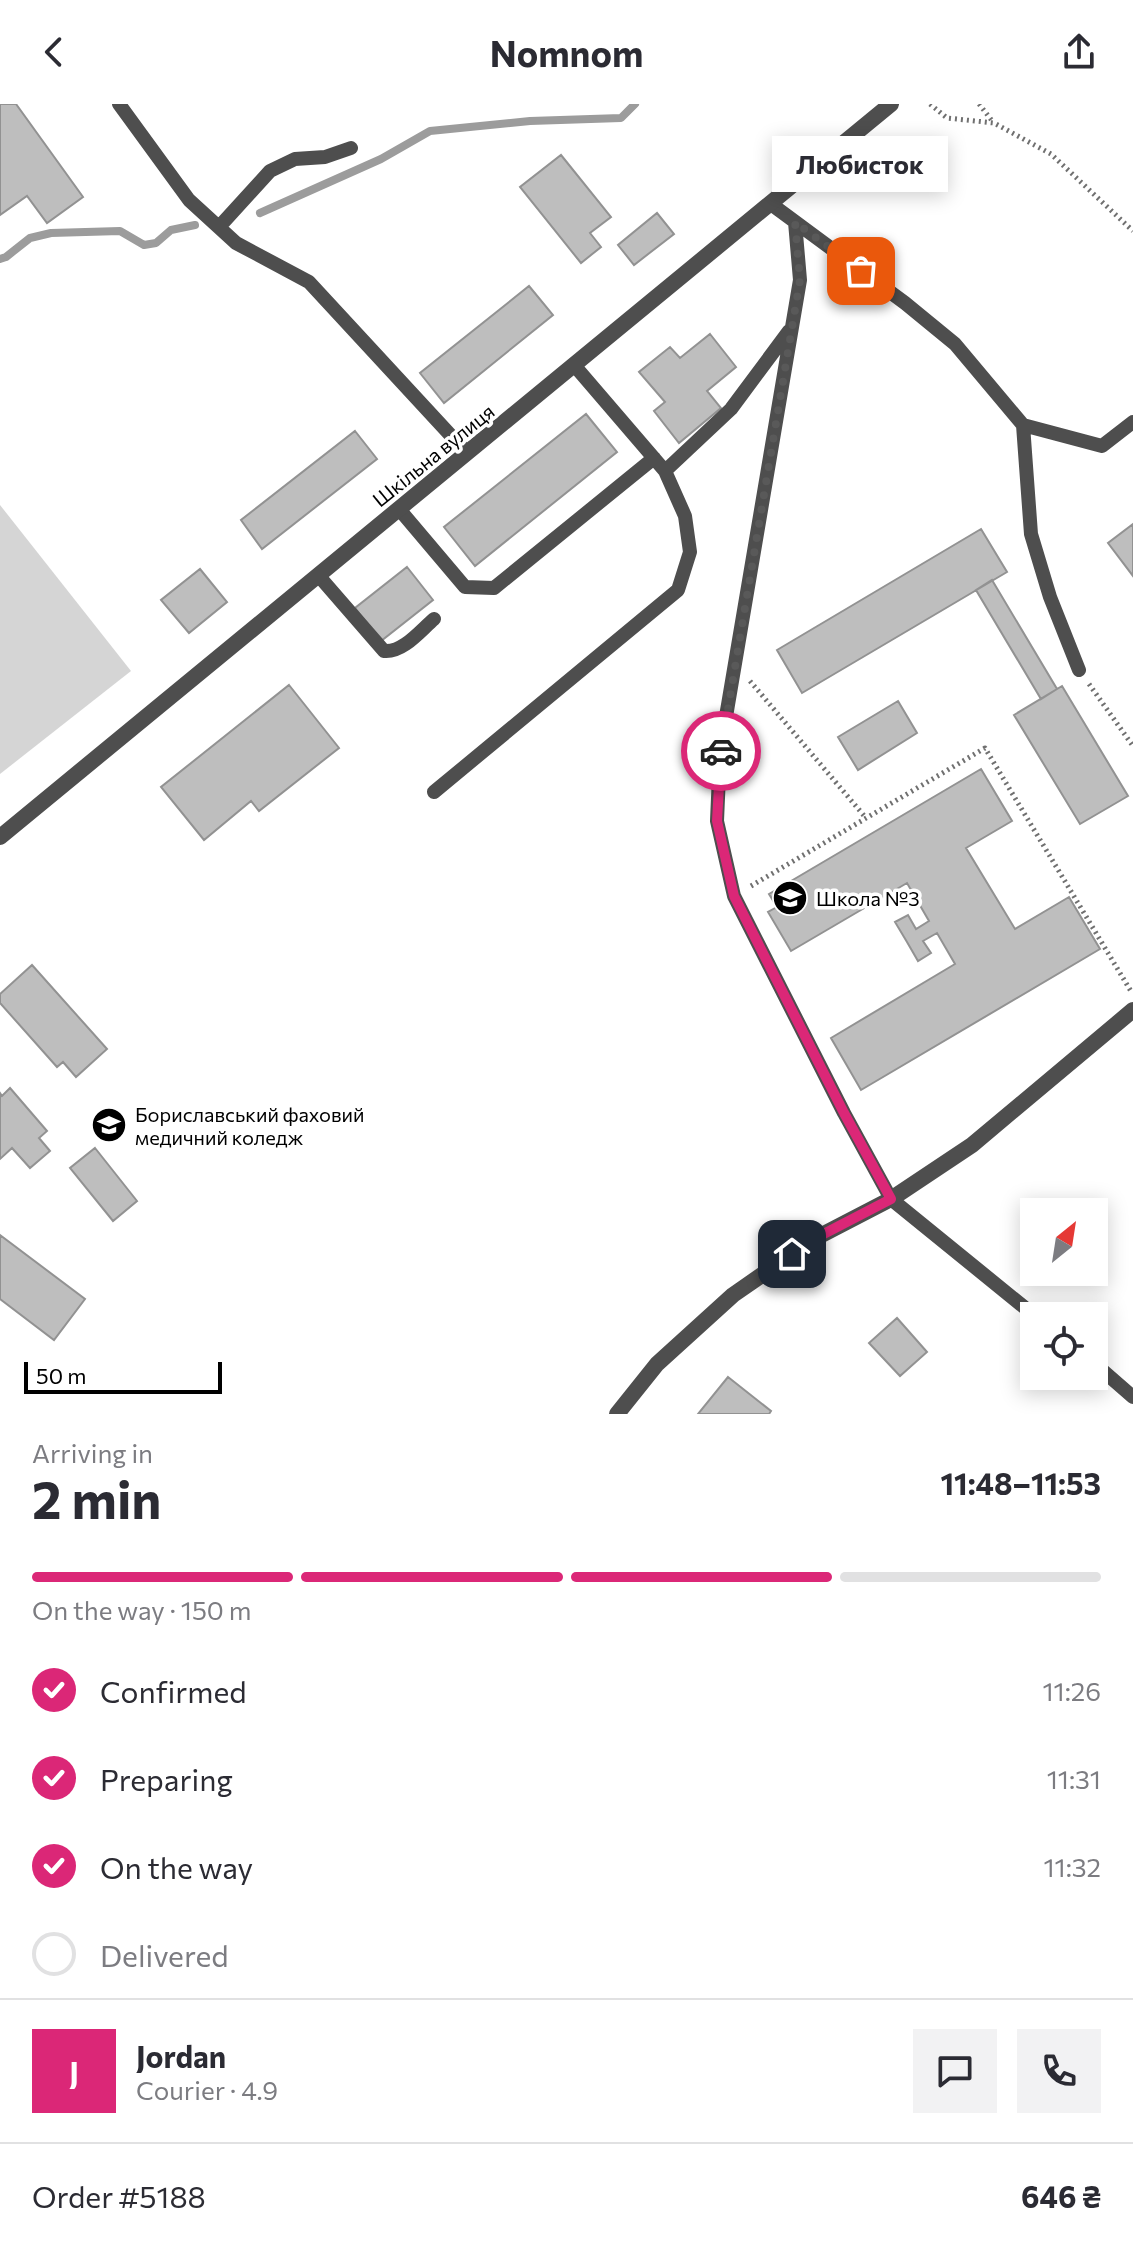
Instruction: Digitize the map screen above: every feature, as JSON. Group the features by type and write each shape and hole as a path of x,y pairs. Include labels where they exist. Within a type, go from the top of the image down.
{"street":[{"name":"Шкільна вулиця","path":"0,837 771,204 882,107"},
{"path":"617,1414 657,1364 733,1295 812,1240 891,1199 972,1145 1133,1010"}],"lane":[{"path":"119,104 189,200 236,243 309,282 467,453"},
{"path":"219,227 270,171 295,159 325,157 351,148"},
{"path":"771,204 955,344 1023,425 1102,446 1133,422"},
{"path":"795,222 800,280 720,752 717,821 734,896 891,1199 1020,1304"},
{"path":"665,471 731,409 792,326"},
{"path":"434,792 678,590 690,552 685,516 665,471 574,365"},
{"path":"1023,425 1031,534 1050,597 1079,670"},
{"path":"399,509 465,587 494,588 654,458"},
{"path":"318,575 384,651 390,652 400,647 434,619"},
{"path":"1108,1375 1133,1397"}],"path":[{"path":"930,104 947,118 994,123 1051,154 1133,231"},
{"path":"979,104 994,123"},
{"path":"735,663 866,818"},
{"path":"1079,670 1133,746"},
{"path":"734,896 985,748 1133,993"}],"shaded area":[{"path":"0,505 131,671 0,774"}],"building":[{"path":"0,104 16,104 83,197 47,223 27,196 0,215"},
{"path":"561,155 611,217 590,233 601,247 581,263 520,187"},
{"path":"657,213 674,234 634,265 618,245"},
{"path":"529,286 553,315 444,403 420,373"},
{"path":"710,334 736,367 707,391 721,408 679,443 654,411 665,402 639,372 670,347 680,358"},
{"path":"586,414 617,452 475,566 444,527"},
{"path":"355,431 377,459 262,549 241,520"},
{"path":"1133,524 1133,576 1108,543"},
{"path":"981,529 1007,572 802,693 777,650"},
{"path":"407,567 433,600 381,641 355,608"},
{"path":"200,569 227,602 189,633 161,600"},
{"path":"992,580 1057,689 1041,699 976,590"},
{"path":"289,685 339,748 259,811 251,801 204,840 161,787"},
{"path":"1062,686 1128,796 1080,824 1014,715"},
{"path":"898,701 917,733 858,770 838,737"},
{"path":"981,769 1012,821 966,848 1015,929 1069,897 1100,949 861,1090 831,1038 955,964 937,933 923,941 931,953 918,961 895,922 908,915 916,929 929,921 907,883 791,951 768,912 777,907 769,894"},
{"path":"32,965 107,1049 76,1077 63,1062 57,1067 0,1003 0,994"},
{"path":"10,1088 47,1131 39,1138 50,1151 30,1168 12,1148 0,1159 0,1093 2,1096"},
{"path":"95,1148 137,1201 113,1221 70,1168"},
{"path":"0,1235 85,1299 54,1340 0,1299"},
{"path":"897,1318 927,1352 900,1376 869,1343"},
{"path":"728,1377 771,1411 769,1414 698,1414"}],"waterway":[{"path":"260,213 381,159 430,131 530,121 621,118 635,104"},
{"path":"0,259 30,238 51,233 120,231 144,245 156,243 171,230 195,225"}],"way so far":[{"path":"721,751 800,280 795,222 861,271"}],"place":[{"name":"Любисток","path":"861,271"},
{"name":"Школа №3","path":"790,898"},
{"name":"Бориславський фаховий медичний коледж","path":"109,1125"}],"route":[{"path":"721,751 717,821 734,896 891,1199 812,1240 792,1254"}]}
